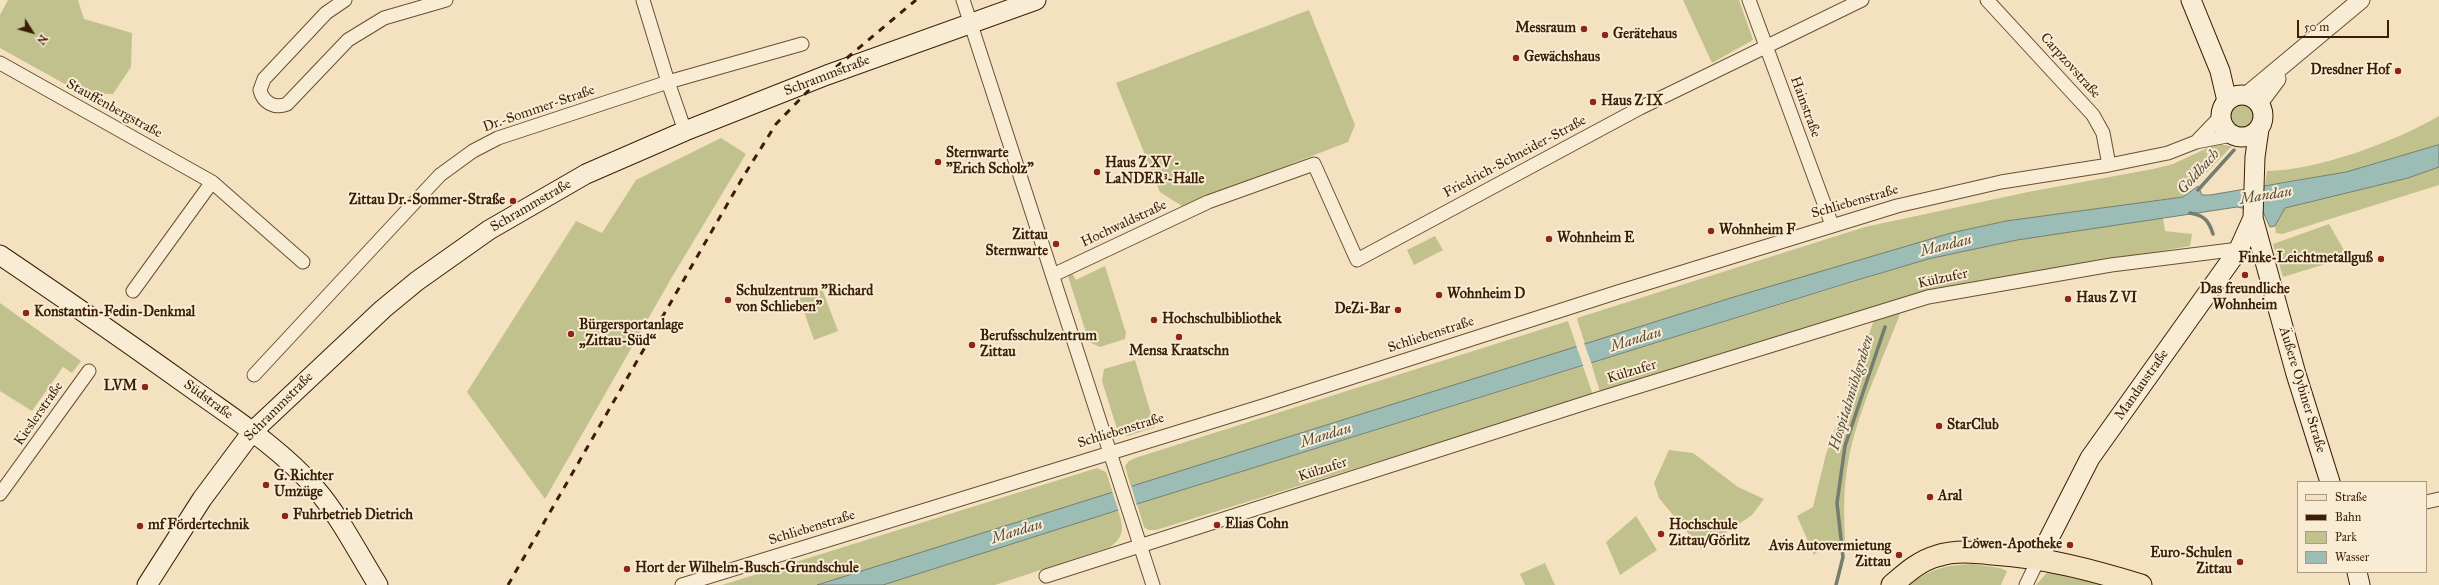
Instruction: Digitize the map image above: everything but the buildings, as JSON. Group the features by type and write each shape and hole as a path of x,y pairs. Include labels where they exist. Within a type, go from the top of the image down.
{"main road":[{"name":"Schrammstraße","path":"147,585 202,499 252,432 383,309 417,281 489,230 586,174 685,131 826,75 1036,0"},
{"path":"2191,0 2220,71 2239,102 2224,126 2236,136 2255,157"},
{"name":"Mandaustraße","path":"2039,558 2090,458 2247,241 2253,211 2255,157 2259,129 2264,118 2239,102"},
{"path":"2236,136 2250,136 2259,129"},
{"name":"Äußere Oybiner Straße","path":"2247,241 2296,374 2330,481"},
{"name":"Südstraße","path":"0,255 252,432 316,490 332,510 378,585"},
{"path":"1892,585 1914,566 1937,556 1973,552 2039,558 2088,569 2141,585"}],"street":[{"path":"344,0 326,13 264,79 260,90 268,103 278,106 287,104 348,40 384,18 446,0"},
{"path":"643,0 668,82 685,131"},
{"path":"963,0 1053,274 1152,585"},
{"name":"Hainstraße","path":"1749,0 1832,225"},
{"name":"Friedrich-Schneider-Straße","path":"1357,260 1640,108 1862,0"},
{"name":"Carpzovstraße","path":"1987,0 2093,115 2103,133 2109,165"},
{"path":"2239,102 2361,0"},
{"name":"Dr.-Sommer-Straße","path":"254,375 440,175 473,150 498,138 668,82 802,44"},
{"name":"Stauffenbergstraße","path":"0,63 212,182 303,262"},
{"name":"Schliebenstraße","path":"2196,142 2239,102"},
{"name":"Schliebenstraße","path":"682,585 1110,451 1266,405 1832,225 1904,204 1976,188 2109,165 2168,153 2196,142 2236,136"},
{"name":"Hochwaldstraße","path":"1053,274 1208,202 1314,164 1357,260"},
{"path":"133,291 212,182"},
{"name":"Külzufer","path":"1046,576 1598,399 1928,297 2247,241"},
{"name":"Kieslerstraße","path":"0,494 89,371"},
{"path":"2427,502 2439,499"},
{"path":"2017,585 2023,578 2027,581 2039,558"}],"green space":[{"path":"8,0 78,0 84,19 132,33 131,67 113,94 81,93 0,48 0,15"},
{"path":"1683,0 1739,0 1753,40 1712,63"},
{"path":"1309,10 1355,125 1348,142 1182,206 1160,192 1116,83"},
{"path":"2242,104 2251,107 2254,116 2251,125 2242,128 2233,125 2230,116 2233,107"},
{"path":"2439,116 2439,145 2346,172 2265,185 2267,171 2309,166 2356,153 2379,145"},
{"name":"Bürgersportanlage „Zittau-Süd“","path":"721,138 746,154 672,277 545,499 467,392 576,221 602,233 636,180"},
{"path":"2216,144 2232,146 2183,197 2006,221 1951,233 1585,344 1578,322 1577,318 1865,227 2028,192 2153,169 2173,164"},
{"path":"2439,167 2439,185 2282,234 2276,233 2275,226 2285,208 2408,178"},
{"path":"2163,218 2165,231 2192,234 2190,246 1927,292 1600,392 1591,363 1928,259 2017,240"},
{"path":"2329,224 2348,257 2283,277 2273,244"},
{"path":"1435,236 1443,250 1414,265 1407,250"},
{"path":"1105,266 1126,333 1125,339 1100,347 1089,342 1068,276 1072,273 1076,280"},
{"path":"822,289 838,331 814,340 799,298"},
{"path":"0,303 81,361 72,373 63,367 32,411 0,391"},
{"path":"1901,311 1864,405 1852,444 1845,483 1845,542 1830,542 1814,555 1797,516 1813,507 1826,454 1874,320"},
{"path":"1568,321 1577,347 1131,487 1125,466 1129,461 1135,458"},
{"path":"1135,360 1155,427 1128,436 1121,435 1118,432 1102,381 1104,369"},
{"path":"1583,366 1593,395 1156,530 1148,530 1144,527 1137,504"},
{"path":"1669,450 1693,453 1738,487 1764,499 1752,515 1701,549 1659,498 1654,483"},
{"path":"1097,468 1106,472 1113,493 817,585 722,585"},
{"path":"1118,510 1122,526 1121,535 1119,539 1110,547 995,585 883,585"},
{"path":"1636,516 1657,550 1620,575 1606,542"},
{"path":"1545,563 1555,585 1525,585 1520,574"},
{"path":"1972,564 2000,568 2007,571 2001,585 1909,585 1924,575 1939,569 1954,565"},
{"path":"2052,567 2105,585 2036,585"}],"water":[{"name":"Mandau","path":"2439,145 2439,167 2408,178 2285,208 2275,226 2270,227 2263,212 2237,207 2017,240 1928,259 1137,504 883,585 817,585 1734,297 1951,233 2006,221 2183,197 2198,186 2202,195 2210,195 2346,172"}],"pier":[{"path":"1584,343 1592,365 1584,368 1576,345"},
{"path":"1131,485 1137,506 1119,512 1112,491"}],"waterway":[{"name":"Goldbach","path":"2198,190 2234,150"},
{"path":"2190,213 2199,215 2205,219 2208,222 2213,234"},
{"name":"Hospitalmühlgraben","path":"1836,585 1843,557 1837,503 1845,446 1885,327"}],"railway":[{"path":"508,585 743,177 776,124 809,90 916,0"}],"place":[{"name":"Messraum","path":"1584,29"},
{"name":"Gerätehaus","path":"1605,35"},
{"name":"Gewächshaus","path":"1516,58"},
{"name":"Dresdner Hof","path":"2398,71"},
{"name":"Haus Z IX","path":"1593,102"},
{"name":"Sternwarte \"Erich Scholz\"","path":"938,162"},
{"name":"Haus Z XV - LaNDER³-Halle","path":"1097,172"},
{"name":"Zittau Dr.-Sommer-Straße","path":"513,201"},
{"name":"Wohnheim F","path":"1711,231"},
{"name":"Wohnheim E","path":"1549,239"},
{"name":"Zittau Sternwarte","path":"1056,244"},
{"name":"Finke-Leichtmetallguß","path":"2381,259"},
{"name":"Das freundliche Wohnheim","path":"2245,275"},
{"name":"Wohnheim D","path":"1439,295"},
{"name":"Haus Z VI","path":"2068,299"},
{"name":"Schulzentrum \"Richard von Schlieben\"","path":"728,300"},
{"name":"DeZi-Bar","path":"1398,310"},
{"name":"Konstantin-Fedin-Denkmal","path":"26,313"},
{"name":"Hochschulbibliothek","path":"1154,320"},
{"name":"Bürgersportanlage „Zittau-Süd“","path":"571,334"},
{"name":"Mensa Kraatschn","path":"1179,337"},
{"name":"Berufsschulzentrum Zittau","path":"972,345"},
{"name":"LVM","path":"145,387"},
{"name":"StarClub","path":"1939,426"},
{"name":"G. Richter Umzüge","path":"266,485"},
{"name":"Aral","path":"1930,497"},
{"name":"Fuhrbetrieb Dietrich","path":"285,516"},
{"name":"Elias Cohn","path":"1217,525"},
{"name":"mf Fördertechnik","path":"140,526"},
{"name":"Hochschule Zittau/Görlitz","path":"1661,534"},
{"name":"Löwen-Apotheke","path":"2070,545"},
{"name":"Avis Autovermietung Zittau","path":"1899,555"},
{"name":"Euro-Schulen Zittau","path":"2240,562"},
{"name":"Hort der Wilhelm-Busch-Grundschule","path":"627,569"}]}
